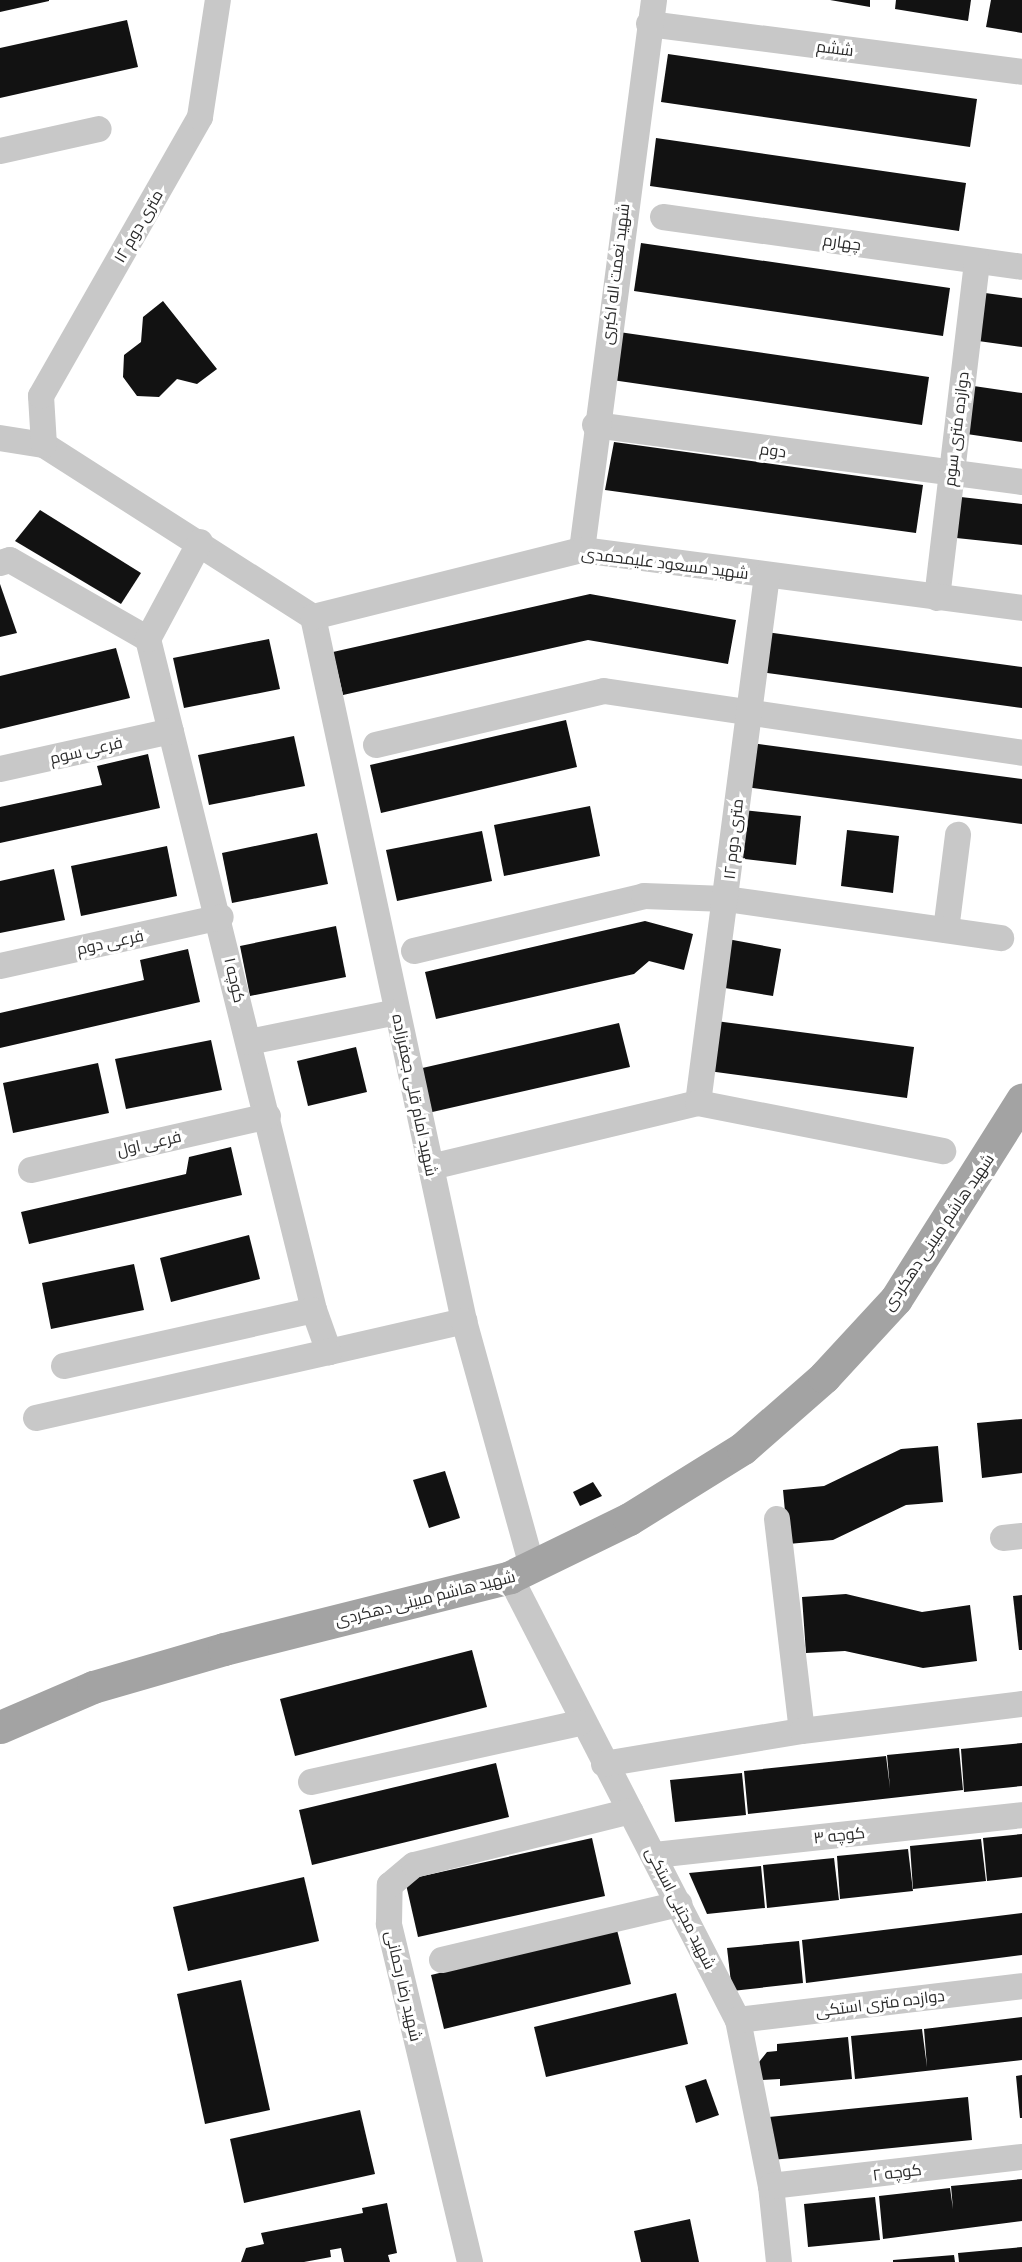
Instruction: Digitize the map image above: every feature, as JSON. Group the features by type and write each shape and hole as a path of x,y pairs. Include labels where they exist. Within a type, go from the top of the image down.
{"main road":[{"name":"شهید هاشم مبینی دهکردی","path":"0,1727 93,1688 213,1652 521,1573 629,1519 742,1448 824,1377 896,1299 1022,1100"}],"street":[{"name":"۱۲ متری دوم","path":"44,445 41,396 201,117 218,0"},
{"name":"ششم","path":"652,12 1022,72"},
{"name":"شهید نعمت اله اکبری","path":"582,550 595,425 652,12"},
{"path":"0,151 99,129"},
{"name":"چهارم","path":"663,217 1022,267"},
{"name":"دوازده متری سوم","path":"937,598 977,261"},
{"name":"دوم","path":"595,425 1022,482"},
{"path":"0,438 44,445 200,542 313,617"},
{"path":"0,563 10,560 148,639 200,542"},
{"name":"شهید مسعود علیمحمدی","path":"313,617 582,550 1022,608"},
{"name":"۱۲ متری دوم","path":"698,1103 766,575"},
{"name":"شهید امام قلی جعفرزاده","path":"313,617 464,1321 521,1573"},
{"name":"کوچه ۱","path":"148,639 221,917 314,1310 329,1352"},
{"path":"376,745 604,691 1022,753"},
{"name":"فرعی سوم","path":"0,769 171,731"},
{"path":"946,930 958,835"},
{"path":"414,951 644,896 726,899 1001,938"},
{"name":"فرعی دوم","path":"0,966 221,917"},
{"path":"249,1042 397,1012"},
{"path":"431,1167 698,1103 943,1151"},
{"name":"فرعی اول","path":"31,1170 268,1116"},
{"path":"64,1366 314,1310"},
{"path":"36,1418 464,1321"},
{"path":"777,1519 801,1731"},
{"name":"شهید مجتبی استکی","path":"521,1573 580,1723 655,1855 738,2020 771,2186 779,2262"},
{"path":"604,1764 801,1731 1022,1704"},
{"path":"311,1782 580,1723"},
{"name":"شهید رضا رحمانی","path":"470,2262 389,1924 390,1885 414,1865 630,1811"},
{"name":"کوچه ۳","path":"655,1855 1022,1815"},
{"path":"442,1960 679,1904"},
{"name":"دوازده متری استکی","path":"738,2020 1022,1986"},
{"name":"کوچه ۲","path":"771,2186 1022,2157"}],"building":[{"path":"0,0 49,0 49,1 0,12"},
{"path":"830,0 870,0 870,7"},
{"path":"896,0 971,0 968,21 895,9"},
{"path":"991,0 1022,0 1022,33 986,27"},
{"path":"127,20 138,67 0,98 0,48"},
{"path":"668,54 977,99 970,147 661,102"},
{"path":"656,138 966,183 959,231 650,186"},
{"path":"641,243 950,288 943,336 634,291"},
{"path":"978,292 1022,298 1022,347 971,340"},
{"path":"163,301 217,369 197,384 177,379 159,397 137,396 123,377 124,355 141,342 143,317"},
{"path":"619,332 929,377 922,425 612,380"},
{"path":"960,384 1022,393 1022,442 953,432"},
{"path":"614,442 923,485 916,533 605,490"},
{"path":"952,496 1022,504 1022,545 947,537"},
{"path":"40,510 141,573 121,604 15,541"},
{"path":"0,584 17,633 0,637"},
{"path":"590,594 736,620 728,664 588,640 343,695 333,652"},
{"path":"766,632 1022,667 1022,708 761,672"},
{"path":"269,639 280,689 184,708 173,658"},
{"path":"116,648 130,698 0,729 0,676"},
{"path":"566,720 577,767 381,813 370,765"},
{"path":"294,736 305,786 209,805 198,755"},
{"path":"744,742 1022,779 1022,824 738,786"},
{"path":"148,754 160,808 0,843 0,807 102,785 97,766"},
{"path":"590,806 600,856 504,876 494,825"},
{"path":"743,810 801,816 796,865 736,858"},
{"path":"847,830 899,836 893,893 841,886"},
{"path":"482,831 492,881 397,901 386,850"},
{"path":"317,833 328,884 232,903 222,853"},
{"path":"167,846 177,896 81,916 71,866"},
{"path":"54,869 65,920 0,933 0,881"},
{"path":"645,921 693,934 684,970 649,961 634,974 436,1019 425,972"},
{"path":"336,926 346,977 250,996 240,946"},
{"path":"722,938 781,949 773,996 713,986"},
{"path":"188,949 200,1002 0,1048 0,1013 144,980 140,960"},
{"path":"708,1020 914,1047 907,1098 701,1070"},
{"path":"619,1023 630,1067 428,1113 418,1069"},
{"path":"211,1040 222,1090 126,1109 115,1059"},
{"path":"356,1047 367,1092 308,1106 297,1061"},
{"path":"98,1063 109,1113 13,1133 3,1083"},
{"path":"231,1147 242,1195 29,1244 21,1212 186,1174 189,1157"},
{"path":"249,1235 260,1279 171,1302 160,1258"},
{"path":"134,1264 144,1310 51,1329 42,1283"},
{"path":"1022,1419 1022,1473 982,1478 977,1423"},
{"path":"938,1446 943,1502 906,1505 833,1540 788,1544 783,1490 824,1486 901,1449"},
{"path":"445,1471 460,1518 429,1528 413,1480"},
{"path":"593,1482 602,1496 580,1506 573,1492"},
{"path":"846,1594 922,1612 970,1605 977,1661 923,1668 845,1651 806,1653 802,1597"},
{"path":"1022,1595 1022,1650 1019,1650 1013,1596"},
{"path":"472,1650 487,1707 295,1756 280,1699"},
{"path":"1022,1743 1022,1786 964,1792 961,1749"},
{"path":"959,1748 963,1790 748,1814 744,1771 886,1756 890,1788 887,1755"},
{"path":"496,1763 509,1817 312,1865 299,1810"},
{"path":"742,1773 746,1815 675,1822 670,1780"},
{"path":"1022,1834 1022,1877 987,1881 983,1838"},
{"path":"592,1838 605,1896 418,1937 405,1880"},
{"path":"981,1839 986,1881 913,1889 910,1846"},
{"path":"908,1849 913,1891 840,1899 837,1856"},
{"path":"834,1858 839,1900 767,1908 763,1865"},
{"path":"761,1866 765,1908 707,1914 689,1873"},
{"path":"304,1877 319,1941 188,1971 173,1907"},
{"path":"1022,1913 1022,1955 806,1983 802,1940"},
{"path":"617,1930 631,1984 444,2029 431,1975"},
{"path":"799,1941 803,1983 732,1991 727,1948"},
{"path":"241,1980 270,2110 205,2124 177,1994"},
{"path":"676,1993 688,2044 546,2077 534,2027"},
{"path":"1022,2017 1022,2060 855,2079 851,2036 922,2029 927,2067 924,2029"},
{"path":"848,2037 852,2079 780,2086 780,2079 760,2080 759,2062 767,2052 777,2051 777,2044"},
{"path":"1022,2075 1022,2118 1020,2118 1016,2076"},
{"path":"706,2079 719,2115 696,2123 685,2086"},
{"path":"968,2097 972,2140 772,2160 769,2117"},
{"path":"360,2110 375,2174 244,2203 230,2139"},
{"path":"1022,2179 1022,2221 883,2239 879,2196 950,2188 953,2209 951,2186"},
{"path":"875,2197 880,2240 808,2247 804,2204"},
{"path":"387,2203 397,2253 388,2255 390,2262 344,2262 341,2248 330,2250 331,2257 304,2262 241,2262 246,2248 264,2244 261,2233 363,2213 362,2208"},
{"path":"690,2219 699,2262 641,2262 634,2231"},
{"path":"1022,2247 1022,2262 959,2262 958,2253"},
{"path":"954,2255 955,2262 893,2262 893,2260"}]}
